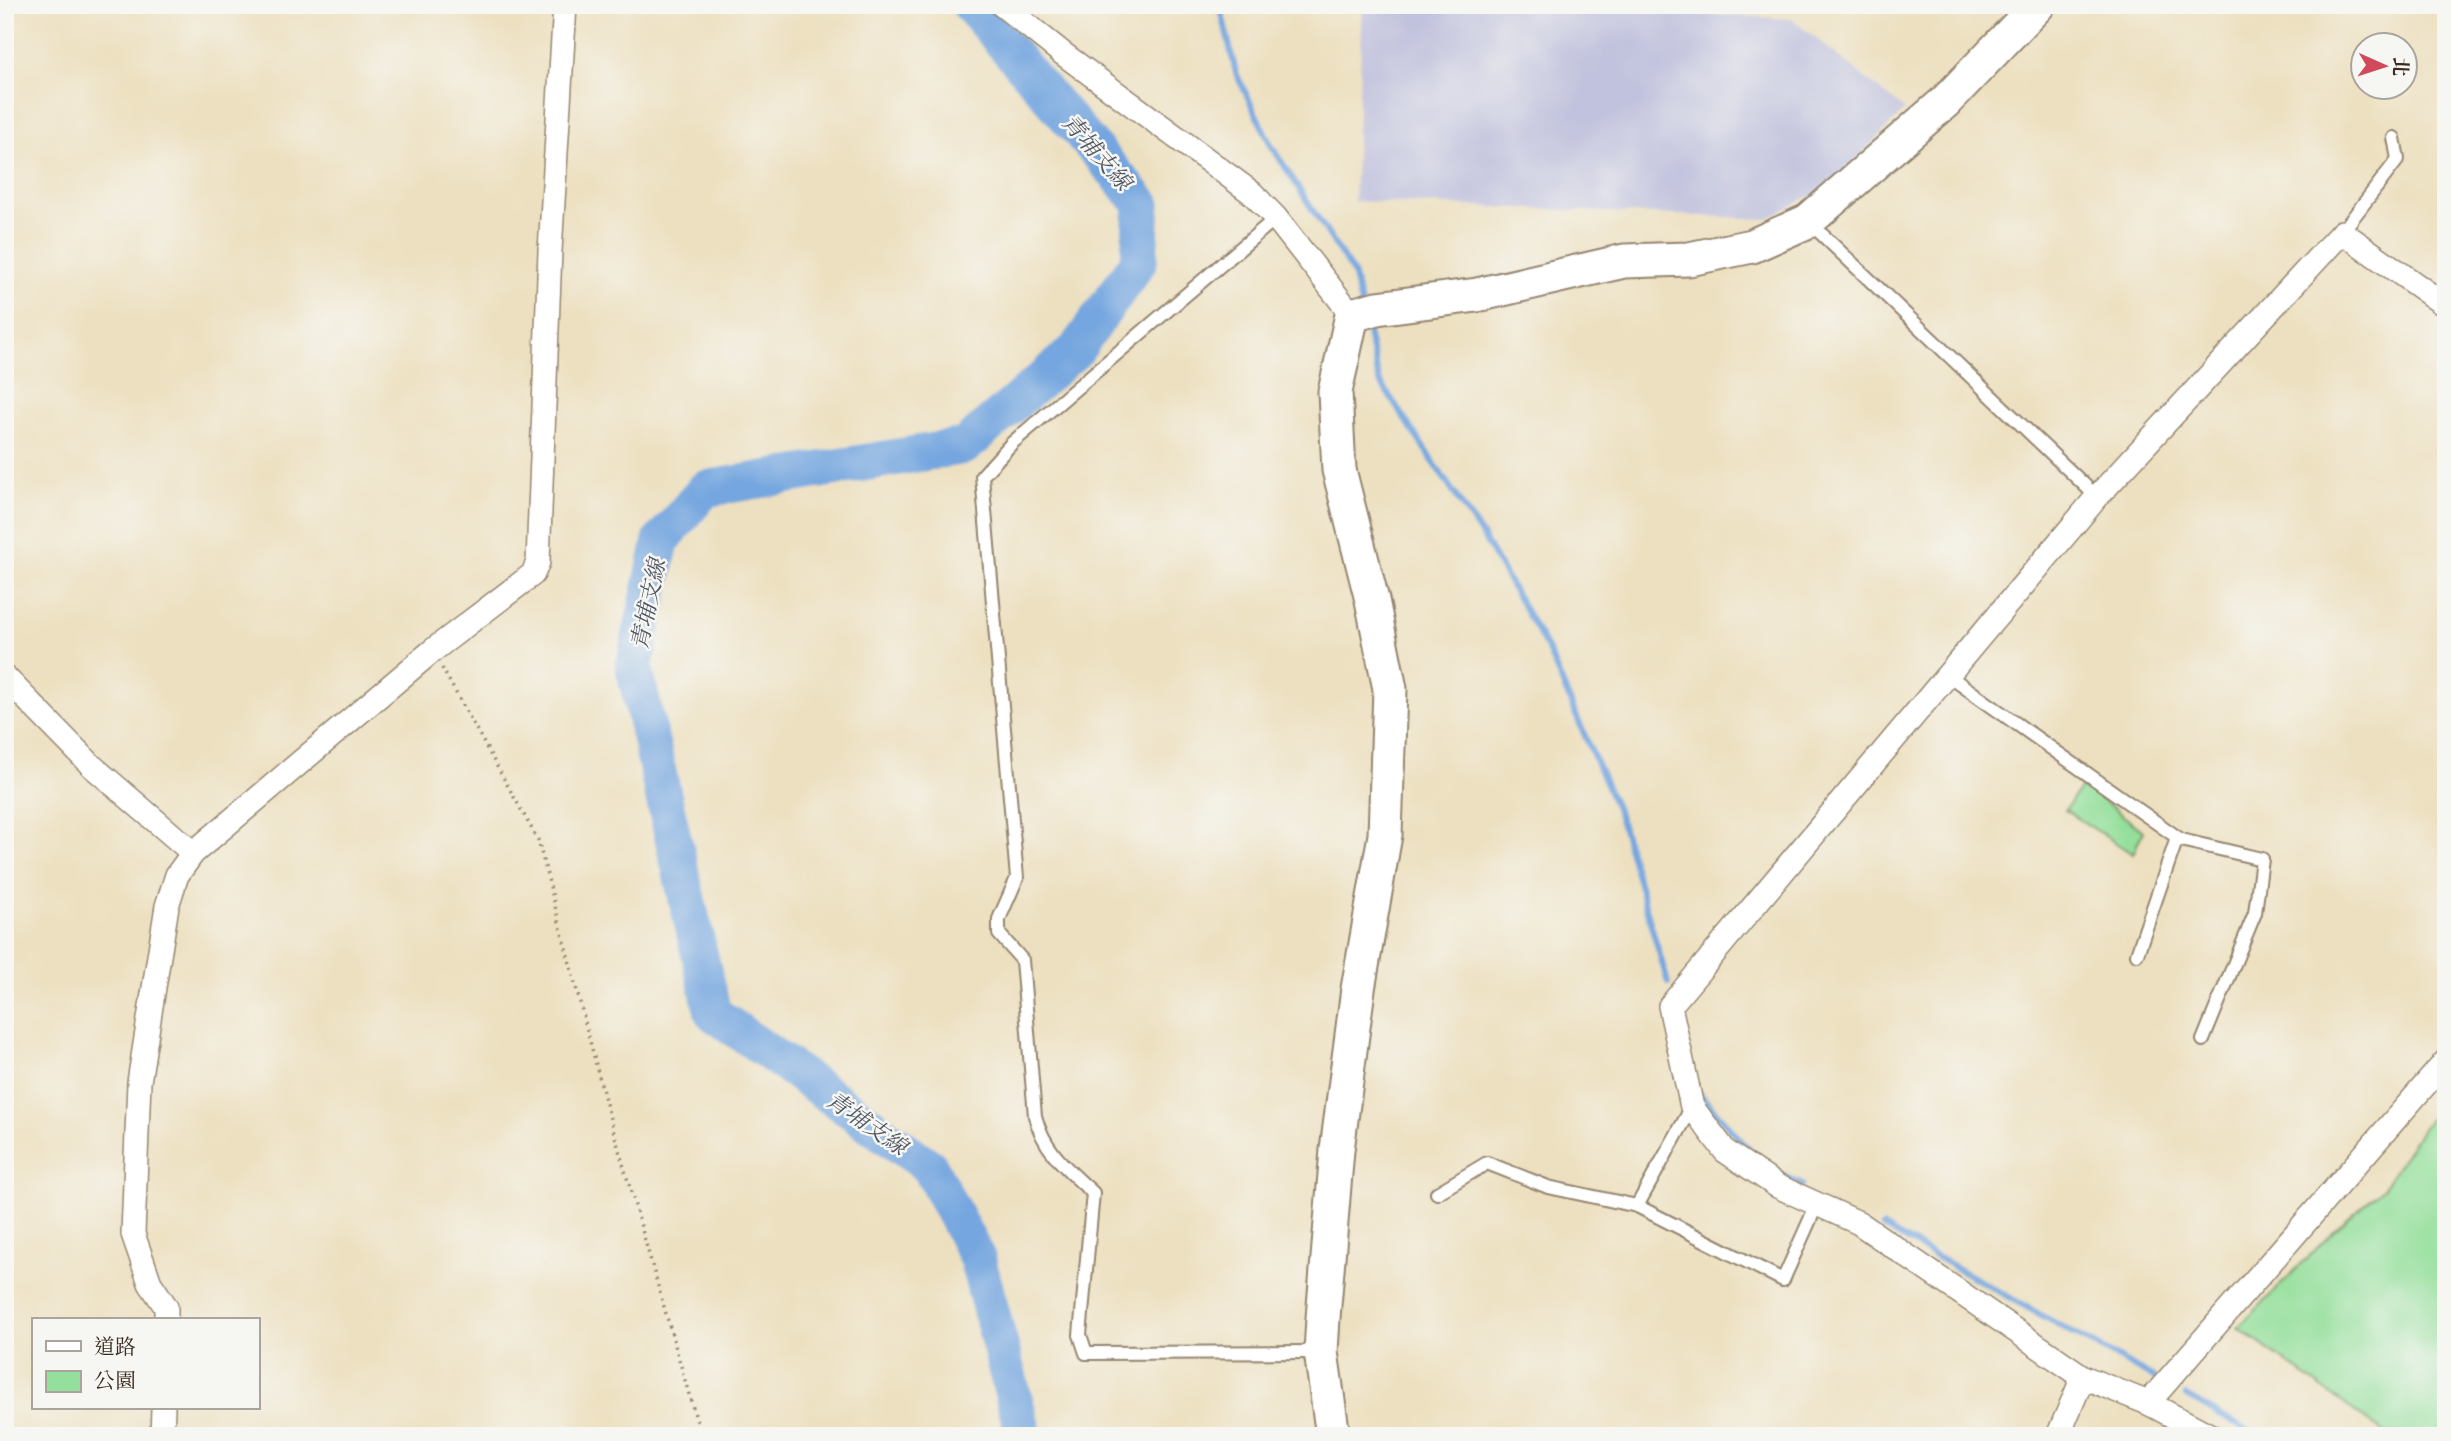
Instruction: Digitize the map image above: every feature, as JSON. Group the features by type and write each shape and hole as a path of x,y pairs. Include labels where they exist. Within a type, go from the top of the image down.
{"street":[{"path":"166,1318 166,1307 150,1283 133,1234 139,1082 167,906 177,875 193,853 432,651 533,574 538,562 550,251 565,5"},
{"path":"1002,5 1062,53 1252,193 1365,312"},
{"path":"1365,312 1478,295 1624,261 1689,259 1752,246 1808,221 1945,102 2038,5"},
{"path":"2211,1436 2148,1403 2082,1377 1859,1223 1777,1186 1725,1151 1692,1107 1670,1006 2097,497 2342,232 2446,306"},
{"path":"1333,1436 1321,1352 1337,1150 1358,989 1385,835 1390,689 1372,600 1339,470 1335,392 1365,312"},
{"path":"5,677 92,766 193,853"},
{"path":"2148,1403 2446,1061"},
{"path":"2058,1436 2082,1377"},
{"path":"162,1436 163,1410"}],"lane":[{"path":"2342,232 2398,159 2394,138"},
{"path":"1276,218 1012,443 982,477 1017,878 999,919 999,934 1022,960 1035,1116 1040,1135 1051,1153 1093,1193 1080,1335 1086,1353 1321,1352"},
{"path":"1808,221 2097,497"},
{"path":"1949,676 2177,838 2262,859 2261,886 2255,913 2203,1040"},
{"path":"2137,954 2177,838"},
{"path":"1637,1206 1692,1107"},
{"path":"1437,1193 1487,1163 1548,1188 1637,1206 1783,1280 1817,1204"}],"path":[{"path":"432,651 538,840 609,1115 701,1436"}],"shaded area":[{"path":"1363,5 1530,5 1792,19 1905,110 1831,185 1767,219 1354,201"}],"green space":[{"path":"2083,785 2143,831 2133,854 2065,810"},
{"path":"2446,1092 2446,1436 2389,1436 2238,1328 2335,1230 2384,1187"}],"waterway":[{"name":"青埔支線","path":"970,5 1142,204 1139,261 1076,350 965,446 705,489 661,541 634,667 713,1013 930,1167 977,1258 1024,1436"},
{"path":"1220,5 1236,73 1271,145 1353,273 1361,304"},
{"path":"1365,321 1379,380 1483,537 1548,650 1619,815 1668,983"},
{"path":"1700,1094 1762,1164"},
{"path":"1774,1171 1802,1185"},
{"path":"1883,1227 2154,1378"},
{"path":"2186,1396 2257,1436"}]}
